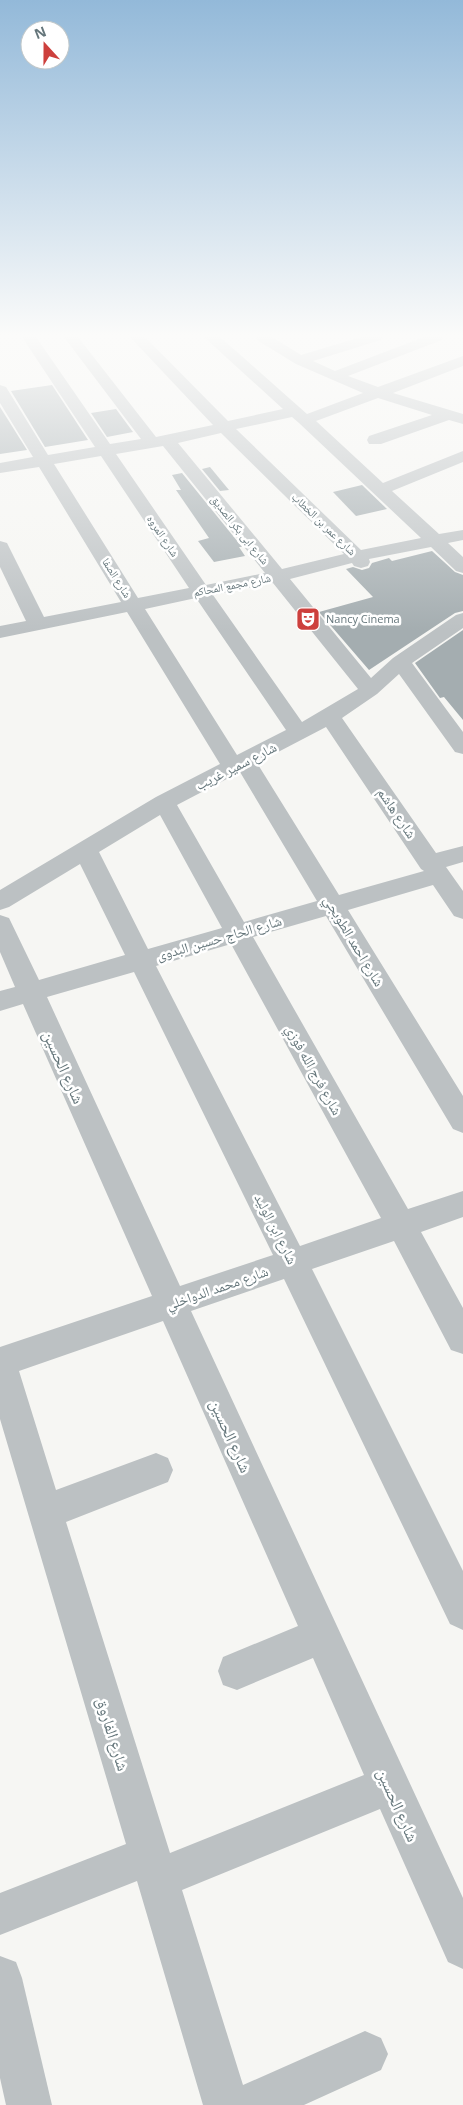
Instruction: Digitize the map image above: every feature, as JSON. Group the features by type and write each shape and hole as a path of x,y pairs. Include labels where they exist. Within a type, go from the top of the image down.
{"street":[{"name":"شارع الصفا","path":"28,435 133,605 239,764"},
{"name":"شارع المروه","path":"95,435 299,733"},
{"name":"شارع ابى بكر الصديق","path":"154,435 278,576 370,690"},
{"path":"0,468 184,435"},
{"name":"شارع عمر بن الخطاب","path":"232,435 359,559"},
{"path":"322,435 463,567"},
{"path":"376,440 390,435"},
{"path":"380,490 463,456"},
{"name":"شارع مجمع المحاكم","path":"0,632 278,576 463,535"},
{"path":"0,547 37,624"},
{"name":"شارع سمير غريب","path":"0,901 164,802 330,716 370,690 400,662 463,619"},
{"path":"400,662 463,747"},
{"name":"شارع هاشم","path":"330,716 463,910"},
{"name":"شارع احمد الطوبجي","path":"239,764 333,906 463,1121"},
{"name":"شارع فرج الله فوزي","path":"164,802 463,1339"},
{"name":"شارع ابن الوليد","path":"85,849 292,1262 463,1611"},
{"name":"شارع الحاج حسين البدوى","path":"15,997 333,906 435,869 463,854"},
{"name":"شارع الحسين","path":"0,924 15,997 171,1304 463,1947"},
{"name":"شارع محمد الدواخلي","path":"0,1363 463,1204"},
{"name":"شارع الفاروق","path":"0,1363 226,2105"},
{"path":"45,1512 156,1470"},
{"path":"236,1671 321,1635"},
{"path":"0,1914 153,1867 389,1785"},
{"path":"0,1978 28,2105"},
{"path":"252,2105 365,2054"}],"building":[{"path":"0,435 18,435 27,450 0,454"},
{"path":"38,435 85,435 88,440 45,447"},
{"path":"210,467 229,490 220,491 202,469"},
{"path":"182,473 242,547 239,547 245,556 214,562 198,541 209,538 176,490 181,490 172,475"},
{"path":"362,485 387,509 356,516 333,492"},
{"path":"432,551 455,572 463,575 463,611 455,613 369,670 319,612 373,597 346,569 353,567 362,570 369,568 372,563 389,558 392,561"},
{"path":"463,630 463,720 444,697 440,698 415,663"}],"place":[{"name":"Nancy Cinema","path":"308,619"}]}
